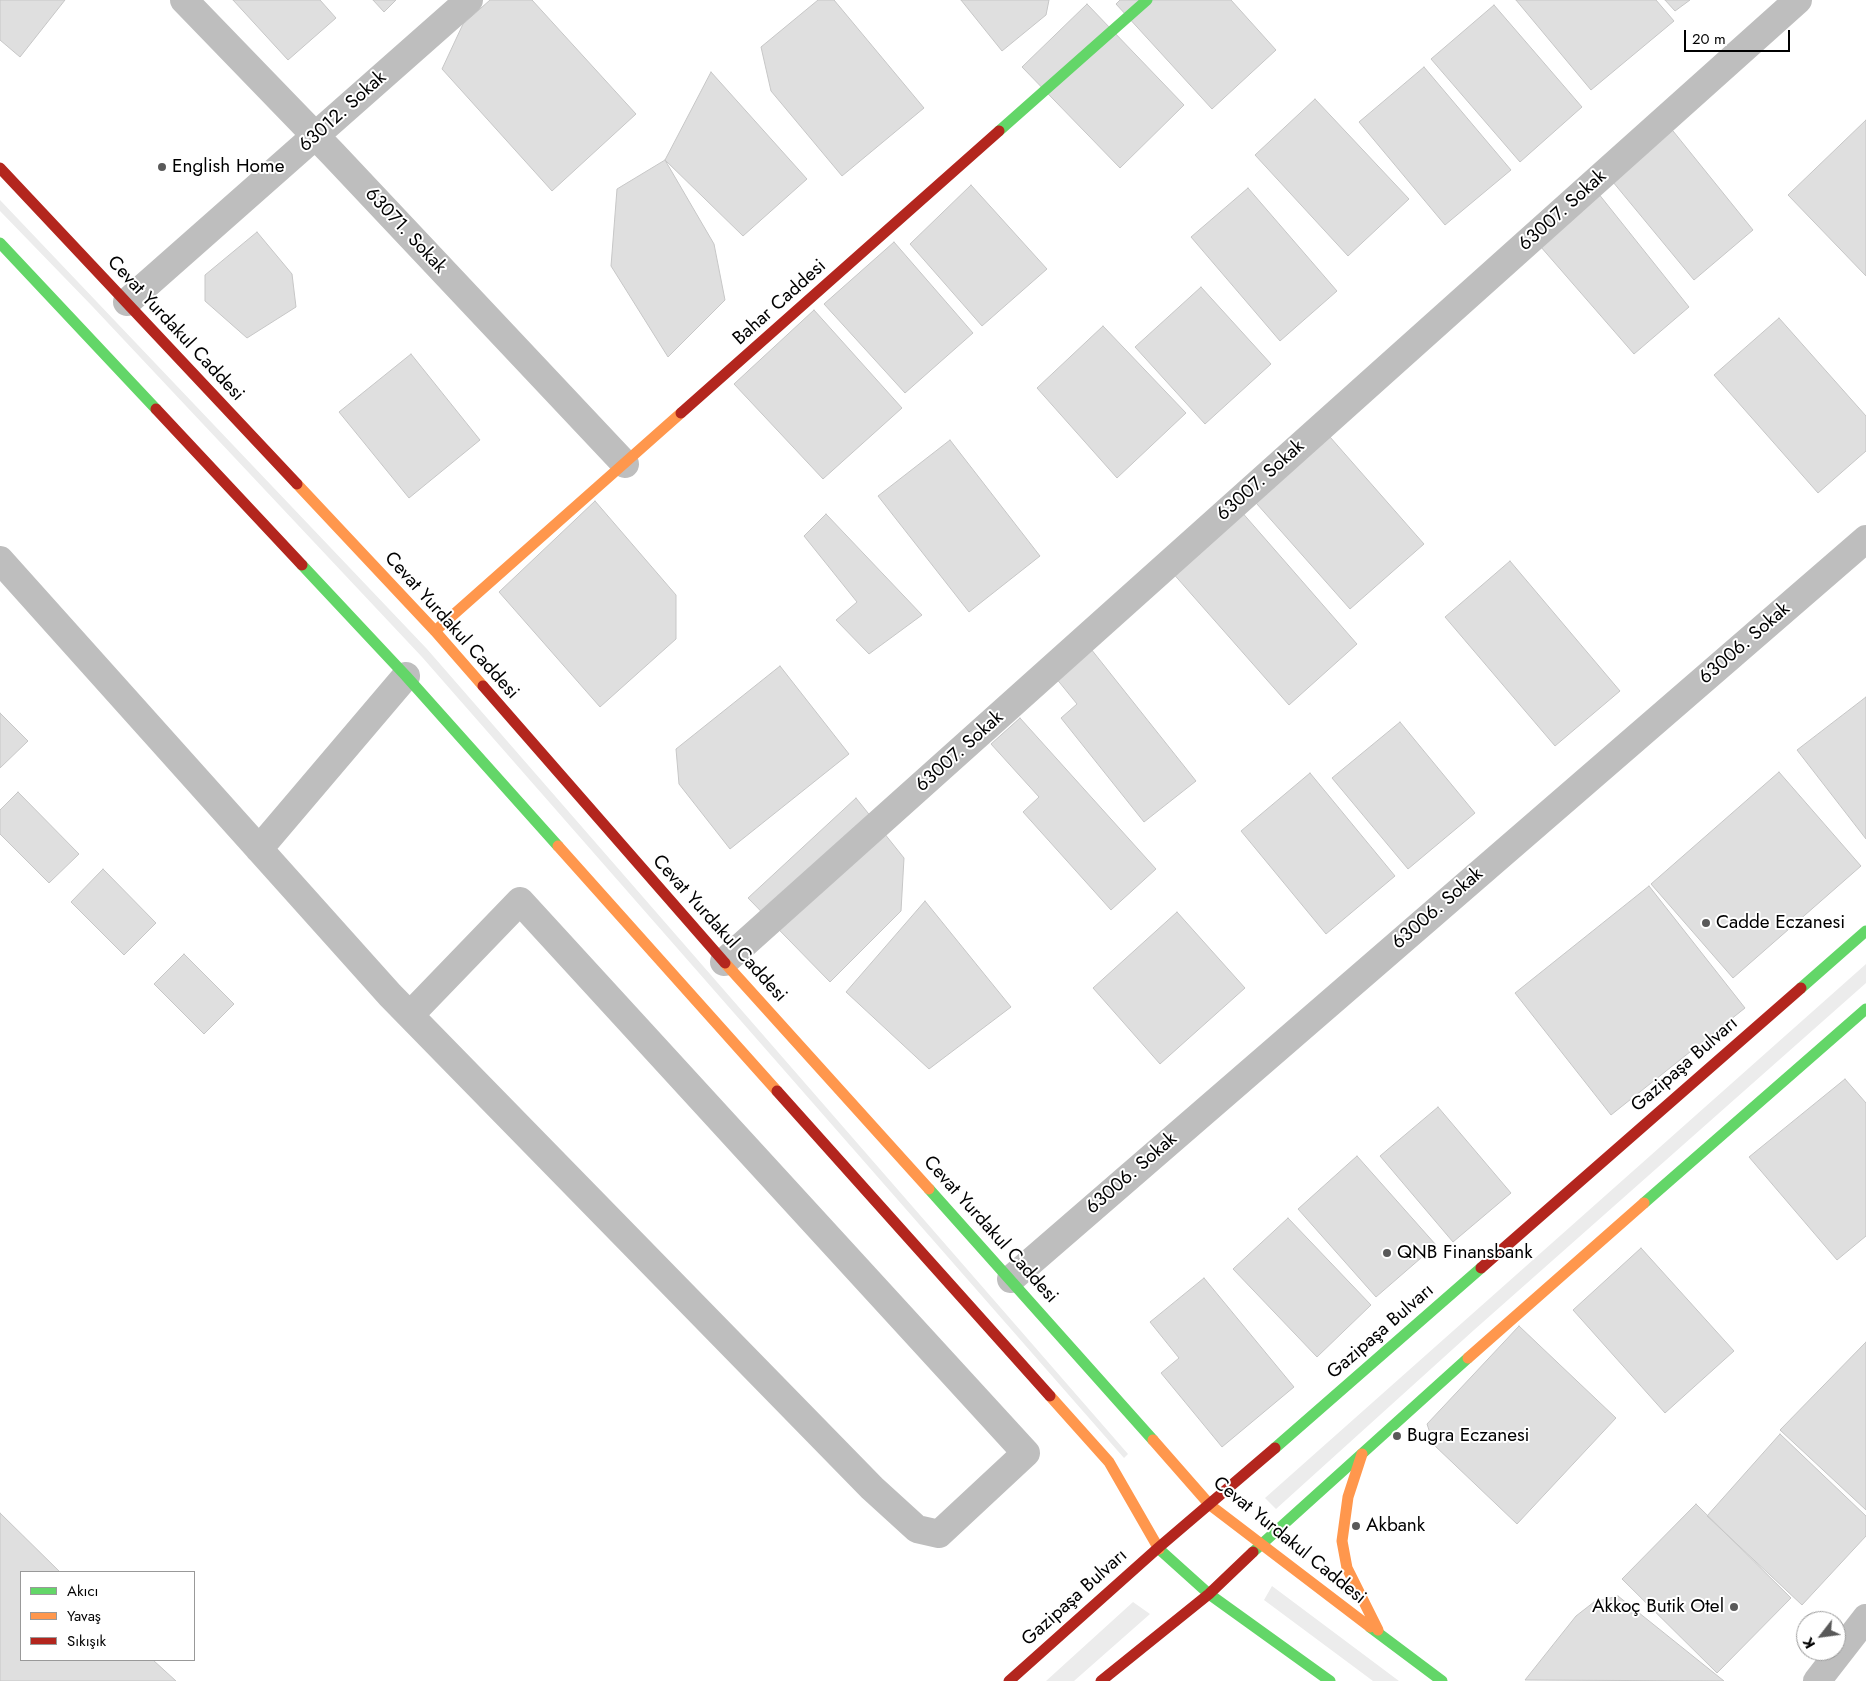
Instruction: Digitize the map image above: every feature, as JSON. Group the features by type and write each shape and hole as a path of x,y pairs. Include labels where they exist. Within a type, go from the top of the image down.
{"main road":[{"name":"Bahar Caddesi","path":"435,631 1147,0"},
{"name":"Cevat Yurdakul Caddesi","path":"0,168 435,631 724,962 1011,1279 1210,1505 1442,1681"},
{"path":"0,243 406,676 1109,1462 1158,1548 1209,1594 1330,1681"},
{"name":"Gazipaşa Bulvarı","path":"1009,1681 1158,1548 1210,1505 1866,931"},
{"path":"1101,1681 1209,1594 1496,1333 1866,1009"},
{"path":"1363,1452 1348,1497 1342,1541 1346,1568 1381,1635"}],"street":[{"name":"63071. Sokak","path":"184,0 316,136 625,464"},
{"name":"63012. Sokak","path":"127,302 469,0"},
{"name":"63007. Sokak","path":"724,962 1798,0"},
{"name":"63006. Sokak","path":"1011,1279 1866,539"},
{"path":"0,560 410,1015 872,1488 917,1528 939,1534 1026,1453 520,902 410,1015"},
{"path":"259,849 406,676"},
{"path":"1818,1681 1866,1618"}],"shaded area":[{"path":"0,200 427,649 1128,1454 1124,1458 422,657 92,306 0,211"},
{"path":"1866,964 1866,983 1474,1330 1276,1509 1265,1498"},
{"path":"1272,1586 1399,1681 1373,1681 1264,1600"},
{"path":"1133,1602 1150,1614 1074,1681 1046,1681"}],"building":[{"path":"0,0 65,0 20,57 0,40"},
{"path":"233,0 320,0 336,18 288,60"},
{"path":"373,0 396,0 384,12"},
{"path":"490,0 532,0 636,114 552,191 442,69 463,24"},
{"path":"818,0 834,0 924,108 842,176 771,91 761,47"},
{"path":"961,0 1049,0 1046,15 1002,51"},
{"path":"1120,0 1231,0 1276,50 1212,109 1116,4"},
{"path":"1516,0 1656,0 1674,21 1591,90"},
{"path":"1665,0 1690,0 1675,11"},
{"path":"1087,4 1184,105 1120,168 1022,67"},
{"path":"1494,5 1582,107 1520,162 1431,59"},
{"path":"1424,67 1511,170 1445,225 1359,122"},
{"path":"711,72 807,179 743,236 665,160"},
{"path":"1315,99 1409,199 1348,256 1255,155"},
{"path":"1866,120 1866,276 1788,195"},
{"path":"1669,126 1753,230 1694,280 1608,176"},
{"path":"665,160 714,244 725,300 668,357 611,266 617,189"},
{"path":"1586,178 1689,307 1634,354 1527,231"},
{"path":"971,185 1047,269 982,326 910,244"},
{"path":"1248,188 1337,291 1280,341 1191,237"},
{"path":"257,232 292,274 296,307 247,338 205,301 205,275"},
{"path":"894,242 973,333 905,393 824,304"},
{"path":"1201,287 1271,364 1205,424 1135,347"},
{"path":"814,310 902,408 823,479 734,384"},
{"path":"1779,318 1866,416 1866,451 1818,493 1714,375"},
{"path":"1103,326 1186,413 1117,478 1037,388"},
{"path":"411,354 480,440 409,498 339,412"},
{"path":"1323,429 1424,544 1350,609 1249,495"},
{"path":"950,440 1040,556 969,612 878,496"},
{"path":"595,501 676,595 676,639 600,707 499,592"},
{"path":"1240,510 1357,644 1289,705 1171,571"},
{"path":"826,514 922,615 869,654 836,620 857,602 804,536"},
{"path":"1510,561 1620,691 1555,746 1445,617"},
{"path":"1087,644 1196,781 1144,822 1061,718 1077,704 1051,672"},
{"path":"780,666 849,754 730,849 679,784 676,749"},
{"path":"1866,697 1866,839 1797,750"},
{"path":"0,713 28,741 0,768"},
{"path":"1020,718 1156,869 1111,910 1023,812 1039,797 991,744"},
{"path":"1400,722 1475,813 1408,869 1332,778"},
{"path":"1779,772 1861,866 1733,978 1651,884"},
{"path":"1310,773 1395,876 1326,934 1241,831"},
{"path":"18,792 79,854 49,883 0,834 0,810"},
{"path":"856,798 904,858 901,911 830,982 748,898"},
{"path":"103,869 156,923 124,955 71,902"},
{"path":"1649,886 1745,1008 1611,1115 1515,993"},
{"path":"925,901 1011,1007 929,1069 846,992"},
{"path":"1177,912 1245,988 1160,1064 1093,988"},
{"path":"184,954 234,1004 204,1034 154,984"},
{"path":"1845,1079 1866,1103 1866,1236 1837,1260 1749,1157"},
{"path":"1438,1107 1511,1193 1453,1242 1380,1156"},
{"path":"1357,1156 1436,1245 1376,1297 1298,1209"},
{"path":"1288,1218 1371,1305 1317,1357 1233,1269"},
{"path":"1641,1248 1734,1351 1665,1413 1573,1310"},
{"path":"1204,1278 1294,1387 1222,1447 1161,1373 1179,1358 1150,1322"},
{"path":"1519,1326 1616,1418 1517,1524 1434,1445 1427,1424"},
{"path":"1866,1342 1866,1510 1780,1430"},
{"path":"1780,1434 1866,1516 1866,1536 1802,1605 1707,1516"},
{"path":"1696,1504 1791,1598 1717,1673 1622,1579"},
{"path":"0,1513 59,1571 20,1571 20,1661 154,1661 176,1681 0,1681"},
{"path":"1618,1596 1724,1681 1525,1680 1576,1616 1594,1602"}],"traffic: fast":[{"path":"999,131 1147,0"},
{"path":"0,243 156,409"},
{"path":"302,565 406,676 558,846"},
{"path":"1801,988 1866,931"},
{"path":"1644,1203 1866,1009"},
{"path":"929,1189 1153,1440"},
{"path":"1275,1448 1481,1268"},
{"path":"1253,1552 1468,1358"},
{"path":"1159,1549 1209,1594 1330,1681"},
{"path":"1370,1627 1442,1681"}],"traffic: slow":[{"path":"435,631 681,413"},
{"path":"297,484 435,631 483,686"},
{"path":"558,846 777,1091"},
{"path":"725,963 929,1189"},
{"path":"1468,1358 1644,1203"},
{"path":"1050,1396 1109,1462 1159,1549"},
{"path":"1153,1440 1210,1505 1370,1627"},
{"path":"1362,1454 1348,1497 1342,1541 1347,1568 1378,1630"}],"traffic: jam":[{"path":"681,413 999,131"},
{"path":"0,168 297,484"},
{"path":"156,409 302,565"},
{"path":"483,686 725,963"},
{"path":"1481,1268 1801,988"},
{"path":"777,1091 1050,1396"},
{"path":"1009,1681 1158,1548 1275,1448"},
{"path":"1101,1681 1209,1594 1253,1552"}],"place":[{"name":"English Home","path":"162,167"},
{"name":"Cadde Eczanesi","path":"1706,923"},
{"name":"QNB Finansbank","path":"1387,1253"},
{"name":"Bugra Eczanesi","path":"1397,1436"},
{"name":"Akbank","path":"1356,1526"},
{"name":"Akkoç Butik Otel","path":"1734,1607"}]}
